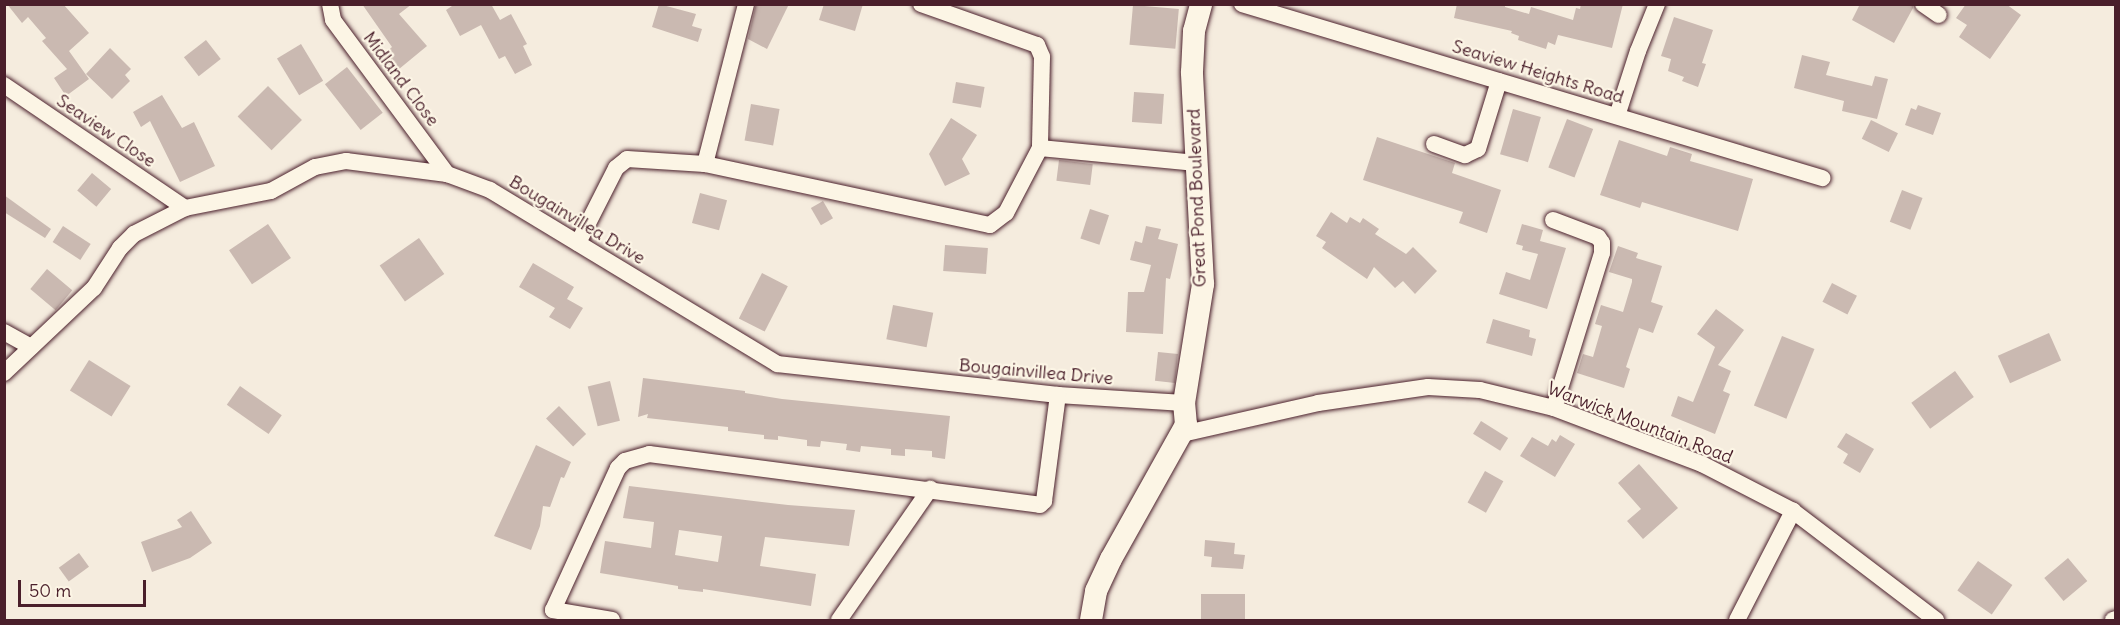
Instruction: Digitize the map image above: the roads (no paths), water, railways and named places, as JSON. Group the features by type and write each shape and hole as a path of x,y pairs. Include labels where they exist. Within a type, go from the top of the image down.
{"street":[{"name":"Midland Close","path":"330,4 333,20 447,174"},
{"path":"705,164 746,4"},
{"path":"578,243 616,168 627,159 705,164 990,225 1006,213 1040,148 1041,57 1037,45 921,4"},
{"name":"Great Pond Boulevard","path":"1091,621 1096,591 1111,559 1186,425 1184,403 1203,284 1192,72 1194,31 1202,4"},
{"name":"Seaview Heights Road","path":"1242,4 1822,178"},
{"path":"1617,116 1638,51 1657,4"},
{"path":"1923,4 1939,15"},
{"path":"1434,144 1465,155 1478,149 1499,81"},
{"name":"Seaview Close","path":"4,85 185,208"},
{"path":"1040,148 1196,163"},
{"name":"Bougainvillea Drive","path":"4,373 94,288 120,248 134,234 185,208 271,191 315,167 346,161 447,174 490,190 777,363 1058,395 1184,403"},
{"path":"1553,220 1598,237 1602,243 1602,253 1554,408"},
{"path":"4,332 31,347"},
{"name":"Warwick Mountain Road","path":"1182,434 1318,403 1428,387 1480,390 1554,408 1702,464 1793,511 1936,621"},
{"path":"612,621 550,615 618,468 625,461 649,454 1040,505 1044,501 1058,395"},
{"path":"839,621 930,489"},
{"path":"1737,621 1793,511"}]}
